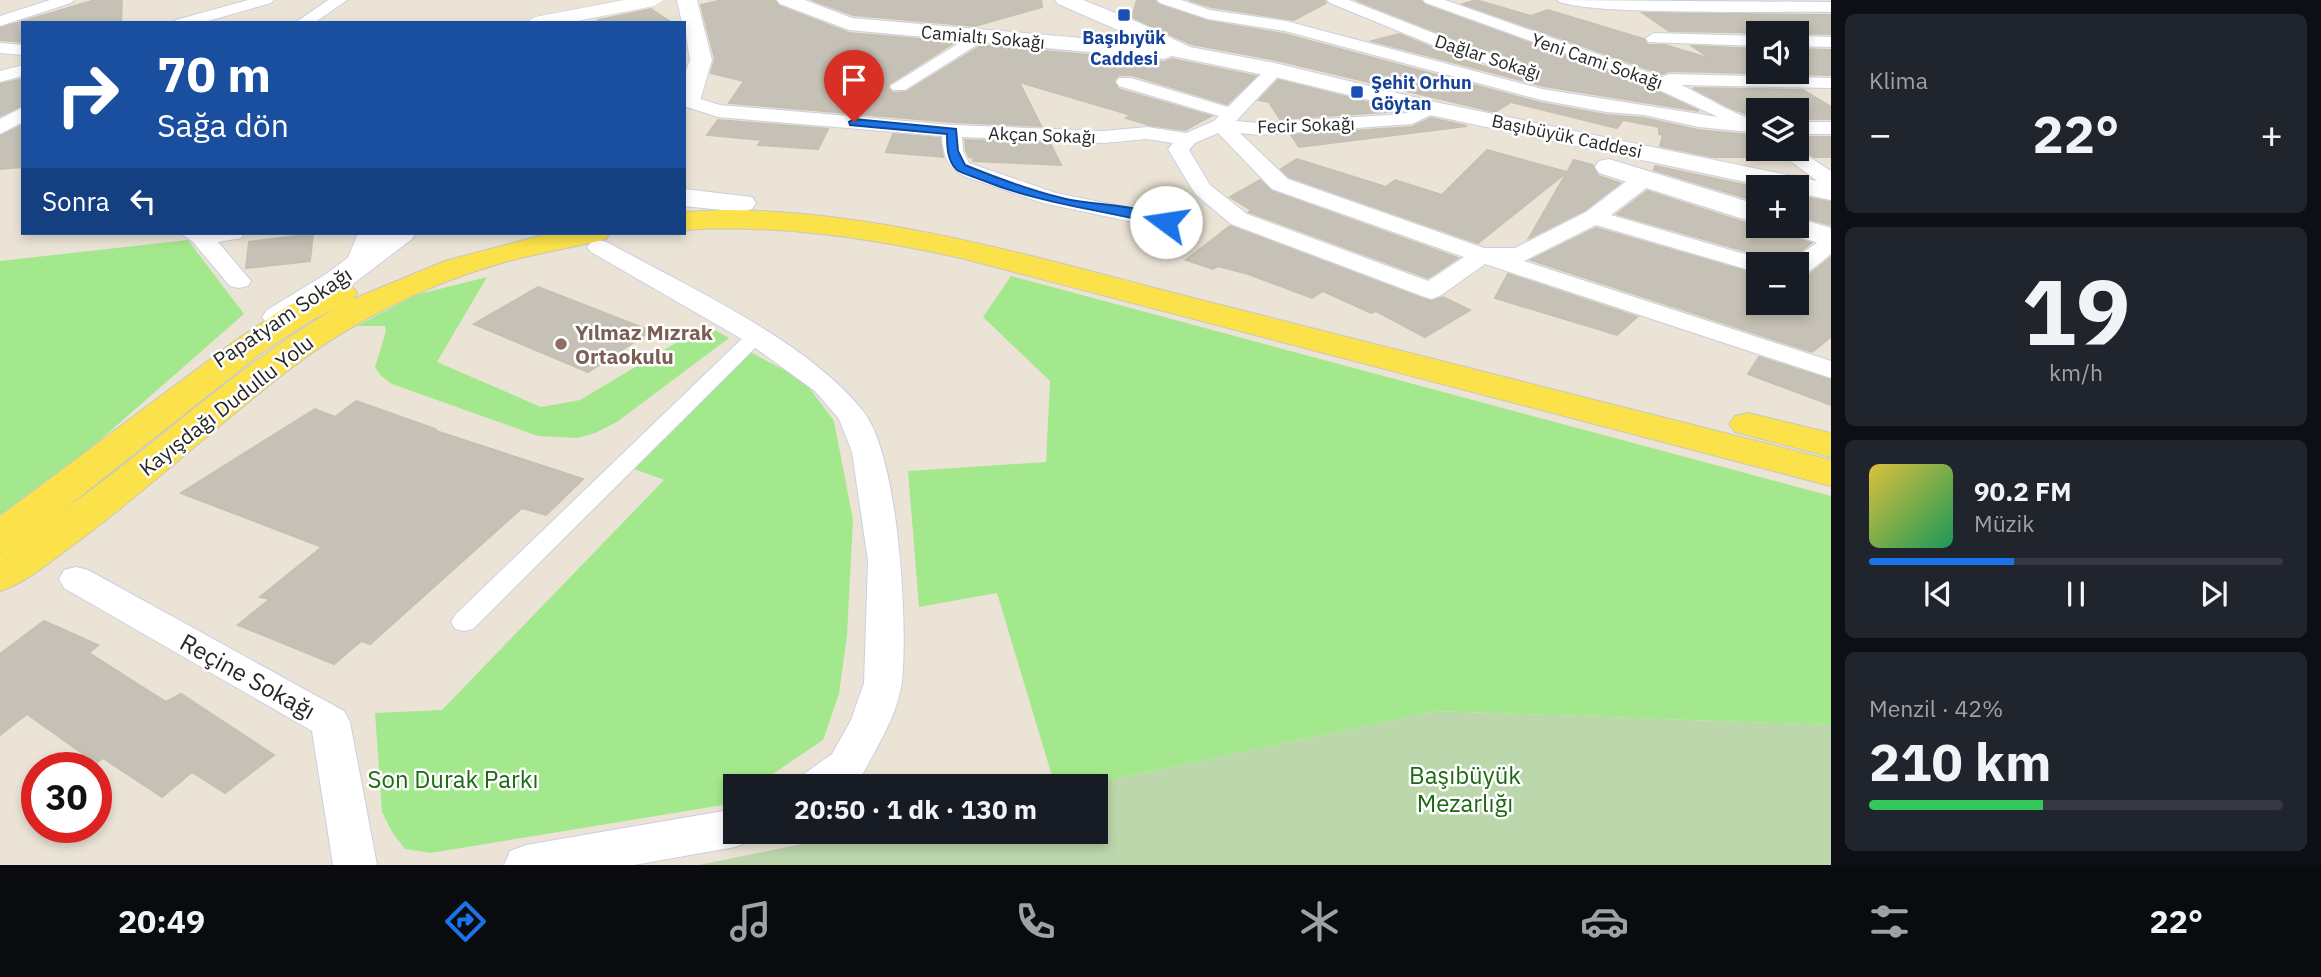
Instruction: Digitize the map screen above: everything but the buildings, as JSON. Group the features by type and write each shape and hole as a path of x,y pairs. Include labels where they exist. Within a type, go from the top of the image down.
{"main road":[{"path":"687,0 701,60 688,110"},
{"name":"Camialtı Sokağı","path":"787,0 849,24 1184,54"},
{"name":"Başıbüyük Caddesi","path":"1065,0 1133,27 1184,54 1275,70 1430,108 1829,185"},
{"path":"1430,108 1746,211"},
{"path":"686,197 742,204 838,209 937,222 1831,445"},
{"path":"686,207 742,204"},
{"path":"686,221 800,222 887,232 1000,258 1831,473"},
{"path":"1809,230 1831,237"},
{"name":"Papatyam Sokağı","path":"169,407 207,367 240,342 366,248 396,235"},
{"name":"Kayışdağı Dudullu Yolu","path":"0,538 248,347 298,314 370,280 431,256 506,235"},
{"name":"Kayışdağı Dudullu Yolu","path":"0,575 141,473 219,407 326,328 369,304 469,264 530,245 597,240"}],"street":[{"path":"0,21 66,0"},
{"path":"189,21 266,0"},
{"path":"306,21 339,0"},
{"path":"546,21 654,0"},
{"path":"1165,0 1208,14 1286,26 1541,94 1746,128"},
{"name":"Dağlar Sokağı","path":"1335,0 1462,51 1622,99 1644,109"},
{"name":"Yeni Cami Sokağı","path":"1431,0 1475,19 1655,79 1710,103 1746,123"},
{"path":"1564,0 1616,5 1831,8"},
{"path":"899,86 977,37"},
{"path":"1654,38 1746,41"},
{"path":"1809,41 1831,42"},
{"path":"0,48 21,50"},
{"path":"0,69 21,68"},
{"path":"0,77 21,69"},
{"path":"1275,70 1226,119 1188,139 1178,149 1199,188 1213,203 1239,219 1431,291 1482,255 1519,256 1594,217 1645,178"},
{"path":"1655,79 1831,83"},
{"path":"1125,82 1226,119 1280,184 1482,255 1831,370"},
{"name":"Fecir Sokağı","path":"1226,119 1270,128 1390,121 1412,118 1430,108"},
{"name":"Akçan Sokağı","path":"688,110 953,131 1104,137 1147,133 1188,139"},
{"path":"1809,128 1831,128"},
{"path":"953,131 953,151 961,167 1007,186 1064,202 1166,222"},
{"path":"1799,161 1829,185"},
{"path":"1594,217 1746,262"},
{"path":"197,235 239,281"},
{"path":"597,240 756,336 825,385 853,417 867,452 885,561 883,683 870,723 834,774"},
{"path":"1809,260 1831,243"},
{"path":"464,622 756,336"},
{"name":"Reçine Sokağı","path":"76,579 330,722 355,865"},
{"path":"526,865 723,830"}],"green space":[{"path":"188,240 244,314 83,455 0,518 0,261"},
{"path":"1011,276 1831,496 1831,725 1437,711 1108,781 1108,774 1051,774 997,593 919,607 908,471 1046,462 1050,381 983,317"},
{"path":"487,277 437,362 541,407 580,400 706,325 729,338 617,422 577,438 538,436 392,384 380,375 375,367 386,331 385,326 357,326 415,295"},
{"name":"Son Durak Parkı","path":"750,352 808,386 834,421 853,520 847,635 839,694 823,740 773,774 723,774 723,805 431,853 405,849 382,812 375,713 442,710 664,480 626,466"},
{"name":"Başıbüyük Mezarlığı","path":"1437,711 1831,725 1831,865 699,865 802,844 1108,844 1108,781"}],"place":[{"name":"Başıbıyük Caddesi","path":"1124,15"},
{"name":"Şehit Orhun Göytan","path":"1357,92"},
{"name":"Yılmaz Mızrak Ortaokulu","path":"561,344"}],"route":[{"path":"854,122 953,131 953,151 961,167 1007,186 1064,202 1166,222"}]}
